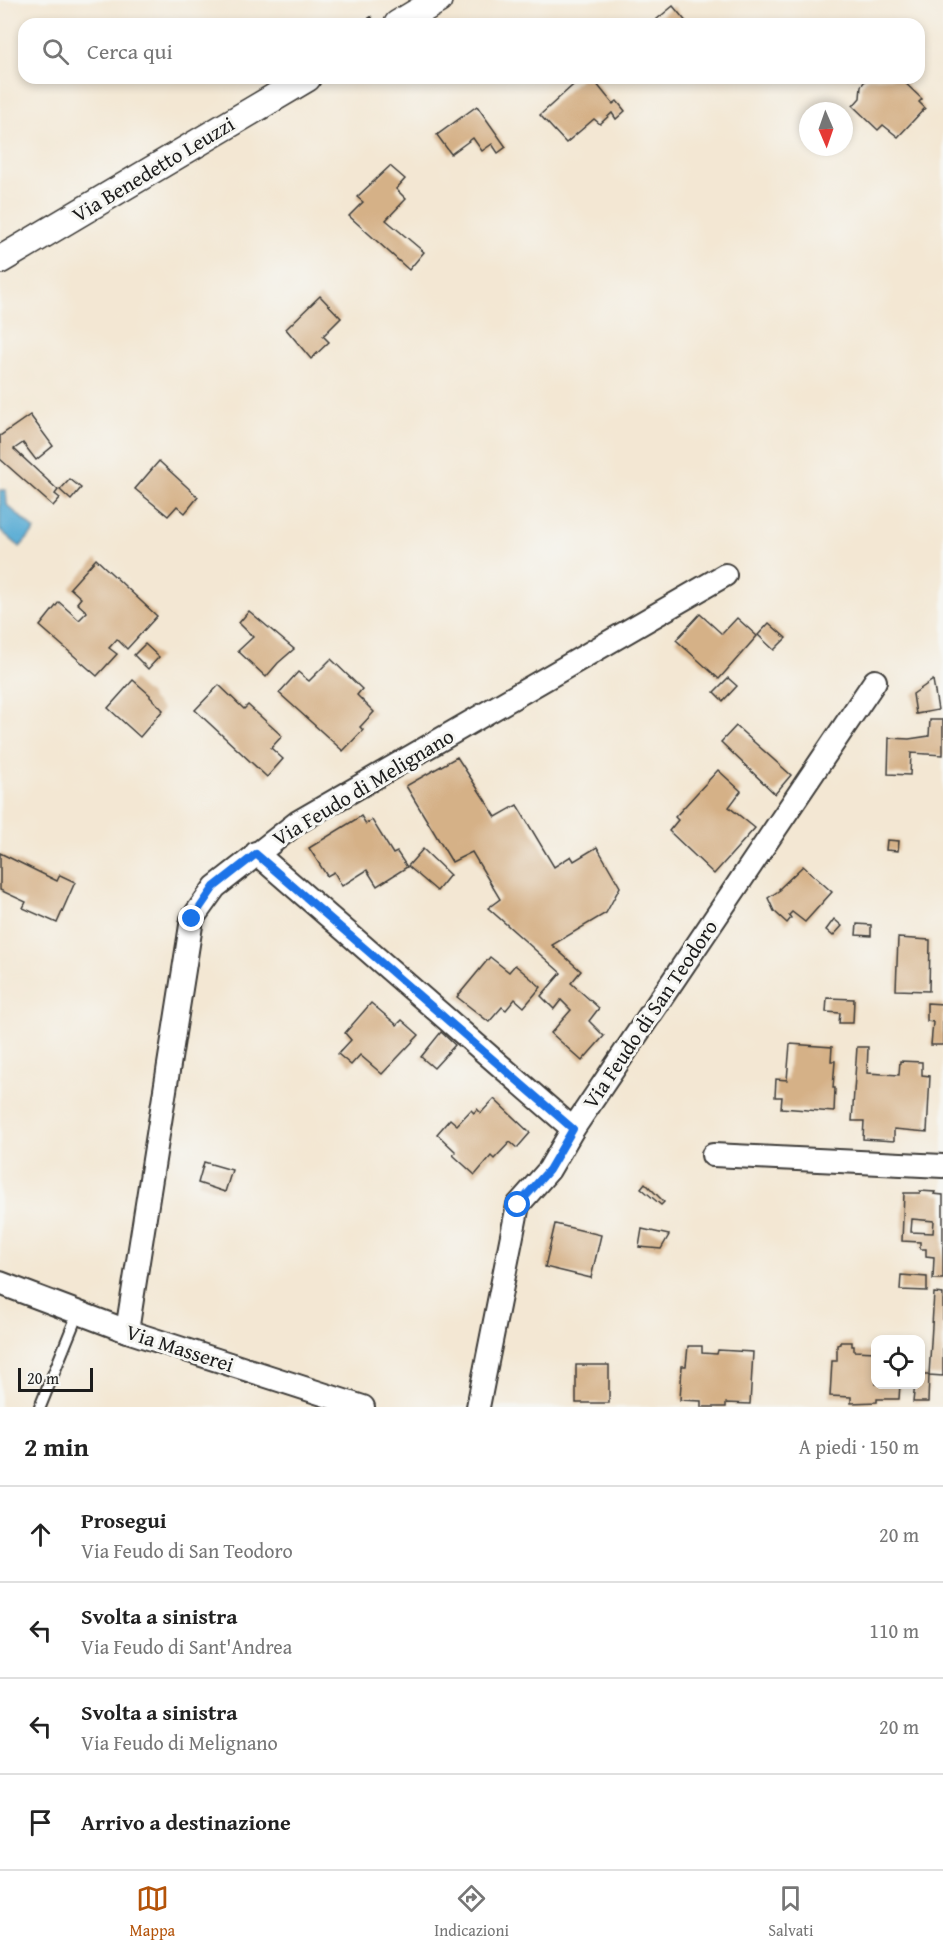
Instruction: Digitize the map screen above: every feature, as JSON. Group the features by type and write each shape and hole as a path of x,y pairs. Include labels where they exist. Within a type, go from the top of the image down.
{"street":[{"path":"408,18 438,0"},
{"name":"Via Benedetto Leuzzi","path":"0,260 297,84"},
{"name":"Via Feudo di Melignano","path":"127,1331 192,919 214,887 298,822 724,575"},
{"name":"Via Feudo di San Teodoro","path":"478,1407 518,1205 549,1170 573,1129 875,681"},
{"path":"256,854 573,1129"},
{"path":"713,1155 943,1166"},
{"name":"Via Masserei","path":"0,1282 127,1331 363,1407"}],"lane":[{"path":"40,1407 78,1312"}],"water":[{"path":"0,490 6,490 7,505 35,530 20,547 0,530"}],"building":[{"path":"673,6 683,18 658,18"},
{"path":"574,84 597,84 613,104 617,101 625,111 616,119 612,113 600,124 594,119 566,143 540,115"},
{"path":"862,84 906,84 922,99 919,102 925,108 898,137 883,125 878,130 853,106 860,98"},
{"path":"477,106 506,147 498,153 492,144 482,151 473,138 451,154 437,135"},
{"path":"390,166 405,179 396,189 406,199 386,220 424,252 409,270 349,216 363,202 357,197"},
{"path":"320,296 341,318 323,336 329,342 311,359 286,329"},
{"path":"30,415 53,446 36,460 23,443 14,449 58,490 55,494 60,498 53,506 0,459 0,436"},
{"path":"159,461 198,497 185,513 177,506 168,516 135,489"},
{"path":"70,479 81,488 71,500 60,490"},
{"path":"96,559 157,616 127,649 117,639 109,648 117,654 97,676 40,626 59,602 79,620 87,612 77,603 81,598 70,588"},
{"path":"249,611 294,649 266,677 238,651 253,637 239,623"},
{"path":"700,614 722,634 737,618 757,636 719,679 676,640"},
{"path":"769,623 786,638 774,650 758,635"},
{"path":"145,644 159,657 148,669 134,655"},
{"path":"331,659 362,689 357,695 374,712 360,727 363,730 343,751 279,693 298,672 309,681"},
{"path":"728,678 737,686 723,701 714,692"},
{"path":"133,680 163,710 140,737 108,708"},
{"path":"933,680 938,710 916,714 913,694"},
{"path":"219,685 244,709 248,705 282,736 271,748 283,759 267,777 195,710"},
{"path":"930,720 943,720 943,755 911,753 910,775 888,774 889,738 909,739 929,736"},
{"path":"736,726 791,775 775,794 721,742"},
{"path":"457,757 496,817 517,805 554,867 571,856 574,861 597,847 620,887 606,913 552,945 581,971 571,983 599,1008 589,1021 604,1036 582,1061 551,1033 571,1010 561,1000 554,1009 541,996 561,973 488,908 500,899 472,852 452,862 406,786"},
{"path":"718,770 741,791 729,807 755,828 714,874 669,831 678,820 675,817"},
{"path":"361,816 366,824 372,820 393,854 397,852 407,867 377,886 367,870 342,886 334,872 327,876 309,848"},
{"path":"887,840 899,841 898,851 886,850"},
{"path":"423,849 450,875 437,891 408,866"},
{"path":"0,853 57,881 60,875 75,882 57,923 23,908 26,902 0,890"},
{"path":"803,866 832,892 805,922 792,912 787,923 774,911 768,898 780,890"},
{"path":"834,919 842,926 833,936 826,930"},
{"path":"857,924 871,925 871,936 856,935"},
{"path":"898,938 930,940 929,991 896,990"},
{"path":"490,957 509,972 515,965 541,987 524,1007 515,999 506,1010 502,1007 489,1022 457,997"},
{"path":"827,998 854,999 853,1023 839,1023 840,1013 826,1012"},
{"path":"371,1003 397,1025 402,1020 419,1035 382,1074 360,1055 351,1065 338,1054 351,1040 345,1033"},
{"path":"927,1003 943,1004 943,1045 931,1045 933,1022 927,1021"},
{"path":"441,1032 455,1045 434,1068 421,1057"},
{"path":"790,1044 832,1047 831,1061 835,1061 834,1112 781,1108 782,1097 775,1097 776,1079 787,1080"},
{"path":"857,1047 868,1047 867,1073 899,1075 900,1061 922,1062 922,1075 930,1076 927,1132 894,1129 894,1141 863,1139 864,1121 852,1121"},
{"path":"494,1099 530,1133 517,1148 510,1142 494,1159 491,1156 475,1175 453,1155 456,1152 437,1134 450,1119 457,1125 471,1110 474,1113 477,1109 481,1113"},
{"path":"204,1162 232,1170 225,1192 198,1183"},
{"path":"645,1183 664,1202 661,1205 641,1188"},
{"path":"920,1191 935,1192 934,1194 943,1195 943,1279 933,1279 934,1257 926,1256 926,1249 920,1249 920,1242 902,1241 904,1193 920,1193","holes":["912,1219 934,1221 933,1233 911,1232"]},
{"path":"555,1224 601,1235 591,1278 545,1267"},
{"path":"642,1229 669,1235 661,1249 639,1247"},
{"path":"901,1275 927,1277 927,1291 900,1290"},
{"path":"934,1293 943,1294 943,1376 929,1375"},
{"path":"840,1342 852,1342 854,1351 871,1352 871,1389 900,1389 899,1399 877,1399 877,1402 851,1403 851,1397 830,1396 832,1361 837,1361 837,1345"},
{"path":"688,1346 702,1346 702,1353 717,1354 718,1350 753,1352 750,1404 726,1403 726,1407 701,1407 701,1401 680,1400 682,1366 686,1366"},
{"path":"576,1365 609,1365 609,1403 576,1403"},
{"path":"925,1375 929,1375 928,1402 913,1402 914,1389 925,1389"}],"route":[{"path":"192,919 214,887 256,854 573,1129 549,1170 518,1205"}]}
